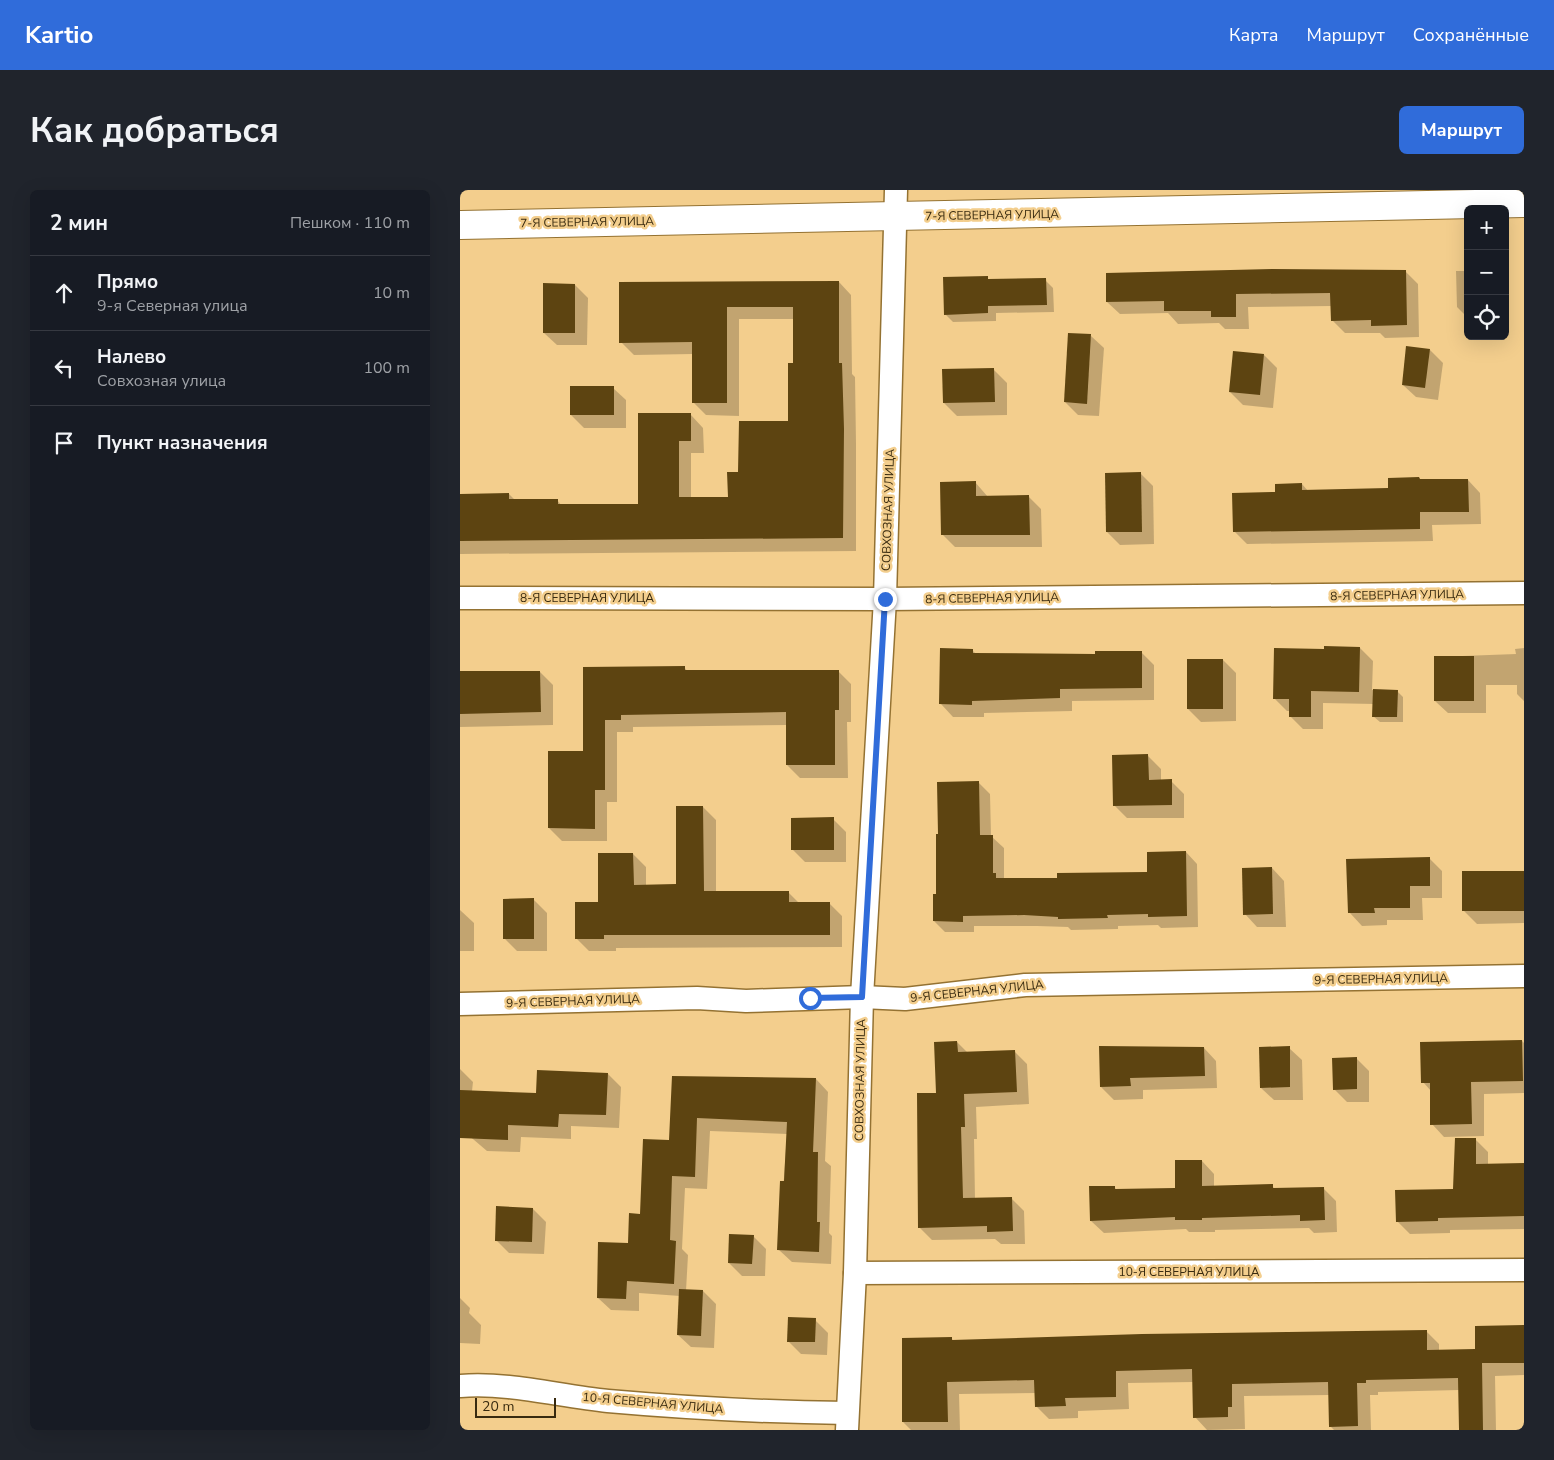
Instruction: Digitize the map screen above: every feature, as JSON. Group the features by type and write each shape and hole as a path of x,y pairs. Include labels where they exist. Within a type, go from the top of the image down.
{"main road":[{"name":"7-Я СЕВЕРНАЯ УЛИЦА","path":"460,225 1524,203"}],"street":[{"name":"СОВХОЗНАЯ УЛИЦА","path":"847,1422 855,1273 862,997 885,599 896,190"},
{"name":"8-Я СЕВЕРНАЯ УЛИЦА","path":"460,598 885,599 1524,593"},
{"name":"9-Я СЕВЕРНАЯ УЛИЦА","path":"460,1004 697,998 746,1001 862,997 906,999 942,996 1024,984 1524,976"},
{"name":"10-Я СЕВЕРНАЯ УЛИЦА","path":"855,1273 1524,1270"},
{"name":"10-Я СЕВЕРНАЯ УЛИЦА","path":"460,1386 486,1384 606,1400 847,1422"}],"building":[{"path":"1272,269 1406,270 1407,325 1371,326 1371,320 1331,321 1330,293 1236,294 1236,317 1211,317 1211,311 1164,311 1164,301 1106,302 1106,273"},
{"path":"988,276 988,279 1046,278 1047,305 988,306 988,313 944,315 943,277"},
{"path":"839,281 839,363 842,363 844,429 843,538 460,541 460,494 509,493 509,499 558,499 558,504 638,504 638,413 691,413 691,441 679,441 679,497 728,497 727,472 738,472 739,421 788,421 788,363 793,363 793,307 727,307 727,403 692,403 692,342 619,343 619,282"},
{"path":"543,283 575,284 575,333 543,333"},
{"path":"1068,333 1091,334 1087,404 1064,402"},
{"path":"1406,346 1430,349 1425,388 1402,385"},
{"path":"1233,351 1264,354 1260,395 1229,392"},
{"path":"994,368 995,402 943,403 942,369"},
{"path":"570,386 614,386 614,415 570,415"},
{"path":"1141,472 1142,532 1106,532 1105,473"},
{"path":"1419,477 1420,479 1468,479 1469,512 1420,512 1420,529 1233,532 1232,493 1275,492 1275,484 1302,483 1302,490 1388,488 1388,478"},
{"path":"976,481 976,496 1029,495 1030,535 941,535 940,482"},
{"path":"1324,646 1360,647 1359,692 1311,691 1311,717 1289,717 1289,699 1273,699 1274,648 1324,649"},
{"path":"940,648 973,649 973,653 1095,654 1095,651 1142,651 1142,688 1060,689 1060,698 972,701 972,705 939,704"},
{"path":"1434,656 1474,656 1474,701 1434,701"},
{"path":"1187,659 1223,659 1223,709 1187,709"},
{"path":"685,666 685,670 839,670 839,710 835,710 835,765 786,765 786,712 621,715 621,720 605,720 605,790 595,790 595,829 548,828 548,751 583,751 583,667"},
{"path":"460,671 540,671 541,712 460,714"},
{"path":"1373,689 1398,690 1397,717 1372,717"},
{"path":"1148,754 1149,780 1172,779 1172,805 1113,806 1112,755"},
{"path":"979,781 980,835 993,835 993,873 996,873 996,878 1057,878 1057,873 1147,872 1147,852 1186,851 1187,916 1148,917 1148,914 1107,915 1108,918 1058,919 1058,917 1024,915 963,916 963,922 933,921 933,894 936,894 936,834 938,834 937,782"},
{"path":"676,806 703,806 704,891 789,891 789,902 830,902 830,935 604,935 604,939 575,939 575,902 598,902 598,853 633,853 634,885 676,884"},
{"path":"834,817 834,850 791,850 791,818"},
{"path":"1430,857 1430,886 1410,886 1410,908 1374,908 1375,913 1348,913 1346,859"},
{"path":"1272,867 1273,914 1243,915 1242,868"},
{"path":"1462,871 1524,871 1524,911 1462,911"},
{"path":"534,898 534,939 503,939 503,899"},
{"path":"1522,1040 1523,1081 1471,1082 1472,1124 1430,1125 1430,1083 1421,1083 1420,1042"},
{"path":"957,1041 958,1052 1015,1050 1017,1092 964,1094 965,1127 961,1127 963,1198 1012,1197 1013,1231 987,1232 987,1226 918,1228 917,1093 936,1093 934,1042"},
{"path":"1099,1046 1204,1047 1205,1076 1130,1078 1131,1086 1100,1087"},
{"path":"1290,1046 1290,1087 1260,1088 1259,1047"},
{"path":"1357,1057 1357,1089 1333,1090 1332,1058"},
{"path":"537,1070 608,1073 606,1115 559,1114 558,1127 508,1125 508,1140 460,1138 460,1090 536,1093"},
{"path":"672,1076 816,1078 813,1152 818,1152 817,1222 820,1222 819,1252 777,1250 780,1181 784,1181 787,1122 697,1118 695,1177 672,1176 670,1240 676,1241 674,1284 627,1281 626,1299 597,1298 598,1242 628,1243 629,1213 640,1214 643,1139 669,1140"},
{"path":"1455,1138 1476,1138 1476,1164 1524,1163 1524,1216 1438,1218 1438,1221 1396,1222 1395,1190 1453,1189"},
{"path":"1175,1160 1202,1160 1202,1186 1273,1184 1273,1188 1324,1187 1325,1220 1300,1221 1300,1215 1202,1218 1202,1220 1175,1220 1175,1217 1090,1221 1089,1186 1115,1186 1115,1189 1175,1188"},
{"path":"496,1206 533,1208 532,1242 495,1241"},
{"path":"729,1234 754,1235 752,1264 728,1263"},
{"path":"679,1289 703,1290 701,1336 677,1335"},
{"path":"788,1317 816,1318 815,1342 787,1342"},
{"path":"1524,1325 1524,1363 1482,1363 1483,1430 1459,1430 1458,1378 1366,1380 1366,1383 1357,1383 1358,1426 1329,1427 1328,1382 1232,1384 1232,1407 1228,1407 1228,1417 1193,1418 1192,1369 1116,1371 1116,1397 1065,1398 1066,1406 1035,1407 1034,1380 947,1382 948,1422 902,1422 902,1338 952,1337 952,1340 1142,1334 1427,1330 1427,1350 1475,1349 1475,1326"}],"route":[{"path":"810,998 862,997 885,599"}]}
